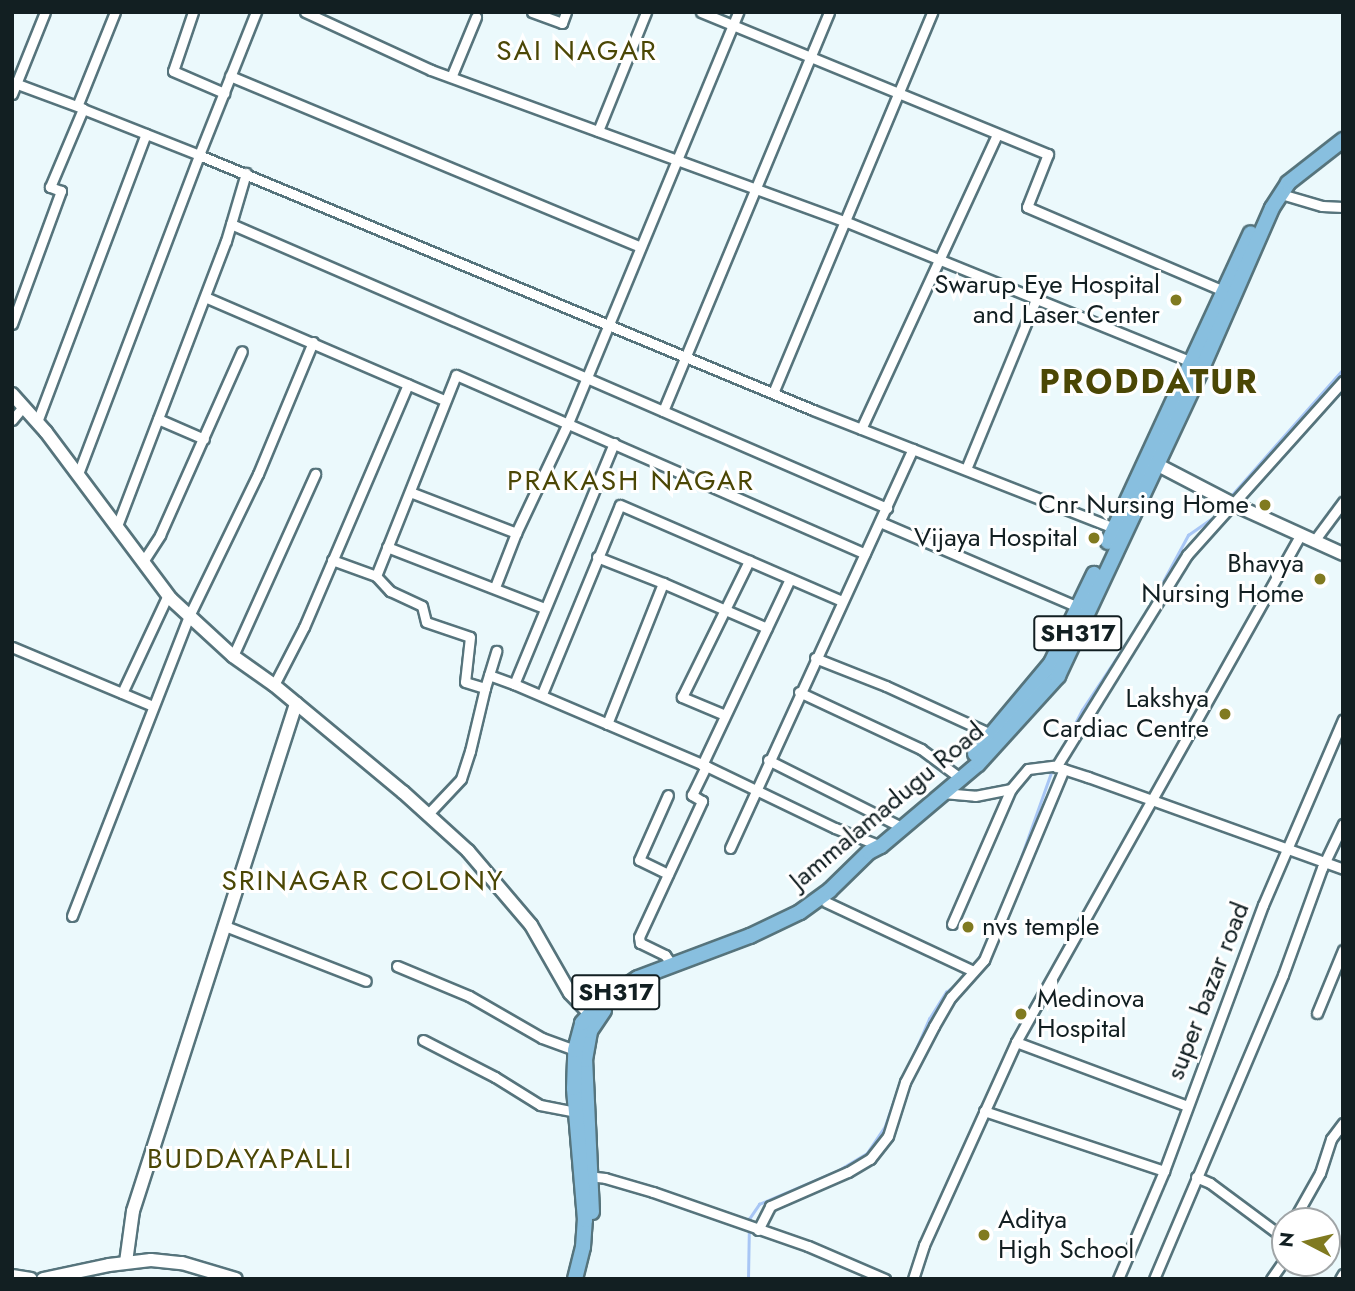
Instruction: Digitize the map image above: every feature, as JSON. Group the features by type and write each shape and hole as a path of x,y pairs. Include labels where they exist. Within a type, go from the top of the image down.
{"main road":[{"name":"SH317","path":"1119,530 1281,177 1343,132"},
{"name":"SH317","path":"1229,293 1288,183 1343,140"},
{"name":"Jammalamadugu Road","path":"593,1016 638,978 750,936 800,912 830,891 875,848 941,793 956,775 1058,676 1083,608 1119,530 1158,465 1197,364"},
{"path":"12,394 78,474 168,595 233,656 274,685 428,814 468,852 531,925 570,993 593,1016"},
{"path":"1158,465 1235,505 1343,554"},
{"path":"126,1262 133,1211 296,704"},
{"name":"SH317","path":"900,827 956,775"},
{"path":"575,1279 593,1228 585,1176 579,1096 593,1016 641,985 761,941 794,925 826,902 874,857 875,848"},
{"name":"SH317","path":"585,1176 575,1112 579,1096 575,1050 582,1023 593,1016"},
{"path":"584,1279 585,1254"},
{"path":"43,1279 126,1262 167,1260 236,1279"},
{"path":"12,1276 31,1279"}],"street":[{"path":"12,94 14,83 45,12"},
{"path":"12,324 61,191 50,187 115,12"},
{"path":"193,12 173,71 224,93"},
{"path":"78,474 256,12"},
{"path":"304,12 431,70 452,75 846,222 1197,364"},
{"path":"452,75 477,15 464,12"},
{"path":"532,12 562,23 566,12"},
{"path":"598,131 646,12"},
{"path":"701,12 1048,154 1027,207 1229,293"},
{"path":"495,587 516,533 587,379 639,246 738,12"},
{"path":"663,411 829,12"},
{"path":"773,393 932,12"},
{"path":"230,76 639,246"},
{"path":"14,83 246,173 773,393 1119,530"},
{"path":"37,422 146,134"},
{"path":"862,429 997,134"},
{"path":"117,526 232,224 246,173"},
{"path":"1281,194 1322,206 1343,206"},
{"path":"232,224 887,508"},
{"path":"205,297 444,400"},
{"path":"967,469 1037,299"},
{"path":"72,916 188,616 258,474 313,342"},
{"path":"144,560 160,535 242,351"},
{"path":"376,576 456,375 865,554"},
{"path":"751,1228 770,1206 848,1172 870,1159 888,1136 905,1082 934,1026 951,997 984,960 1060,768 1187,555 1224,511 1235,505 1256,476 1343,381"},
{"path":"274,685 304,627 408,384"},
{"path":"12,420 23,407"},
{"path":"158,419 204,439"},
{"path":"514,684 614,443"},
{"path":"730,848 754,790 913,449"},
{"path":"233,656 315,474"},
{"path":"410,492 516,533"},
{"path":"1314,541 1343,502"},
{"path":"542,694 620,505 842,601"},
{"path":"880,522 1083,608"},
{"path":"913,1279 924,1245 1016,1042 1301,534"},
{"path":"387,547 481,586 495,587 544,608"},
{"path":"597,557 767,628"},
{"path":"332,559 376,576 390,591 422,606 426,622 470,637 465,682 485,688"},
{"path":"724,715 682,697 749,561"},
{"path":"672,965 665,955 639,942 702,801 692,795 724,715 790,579"},
{"path":"607,724 663,583"},
{"path":"122,693 168,595"},
{"path":"13,651 153,706"},
{"path":"428,814 461,779 496,651"},
{"path":"815,658 886,686 997,738"},
{"path":"489,675 542,694 704,766 875,848"},
{"path":"799,692 921,749 956,775"},
{"name":"super bazar road","path":"1118,1279 1164,1171 1287,849 1343,719"},
{"path":"768,760 900,827"},
{"path":"952,924 1011,789 1028,769 1060,768 1343,869"},
{"path":"941,793 975,796 1011,789"},
{"path":"668,795 639,860 668,874"},
{"path":"1154,1279 1283,975 1325,862 1343,824"},
{"path":"826,902 973,971"},
{"path":"225,926 366,981"},
{"path":"1317,1013 1343,950"},
{"path":"397,966 469,996 542,1038 575,1050"},
{"path":"423,1040 495,1077 540,1105 575,1112"},
{"path":"1016,1042 1187,1106"},
{"path":"984,1111 1164,1171"},
{"path":"1301,1207 1320,1172 1331,1139 1343,1123"},
{"path":"585,1176 641,1188 808,1246 886,1279"},
{"path":"1196,1177 1210,1183 1271,1226"},
{"path":"1340,1279 1343,1274"}],"waterway":[{"path":"1229,498 1343,369"},
{"path":"1145,615 1188,535 1218,514 1225,503"},
{"path":"1057,758 1082,710 1139,624"},
{"path":"1013,880 1053,767"},
{"path":"976,963 992,931"},
{"path":"907,1070 929,1019 946,992 958,983"},
{"path":"748,1279 749,1219 759,1204 837,1171 867,1153 885,1126 897,1092"}],"place":[{"name":"Swarup Eye Hospital and Laser Center","path":"1176,300"},
{"name":"Cnr Nursing Home","path":"1265,505"},
{"name":"Vijaya Hospital","path":"1094,538"},
{"name":"Bhavya Nursing Home","path":"1320,579"},
{"name":"Lakshya Cardiac Centre","path":"1225,714"},
{"name":"nvs temple","path":"968,927"},
{"name":"Medinova Hospital","path":"1021,1014"},
{"name":"Aditya High School","path":"984,1235"}],"district":[{"name":"SAI NAGAR","path":"577,51"},
{"name":"PRODDATUR","path":"1149,382"},
{"name":"PRAKASH NAGAR","path":"631,481"},
{"name":"SRINAGAR COLONY","path":"363,881"},
{"name":"BUDDAYAPALLI","path":"250,1159"}]}
